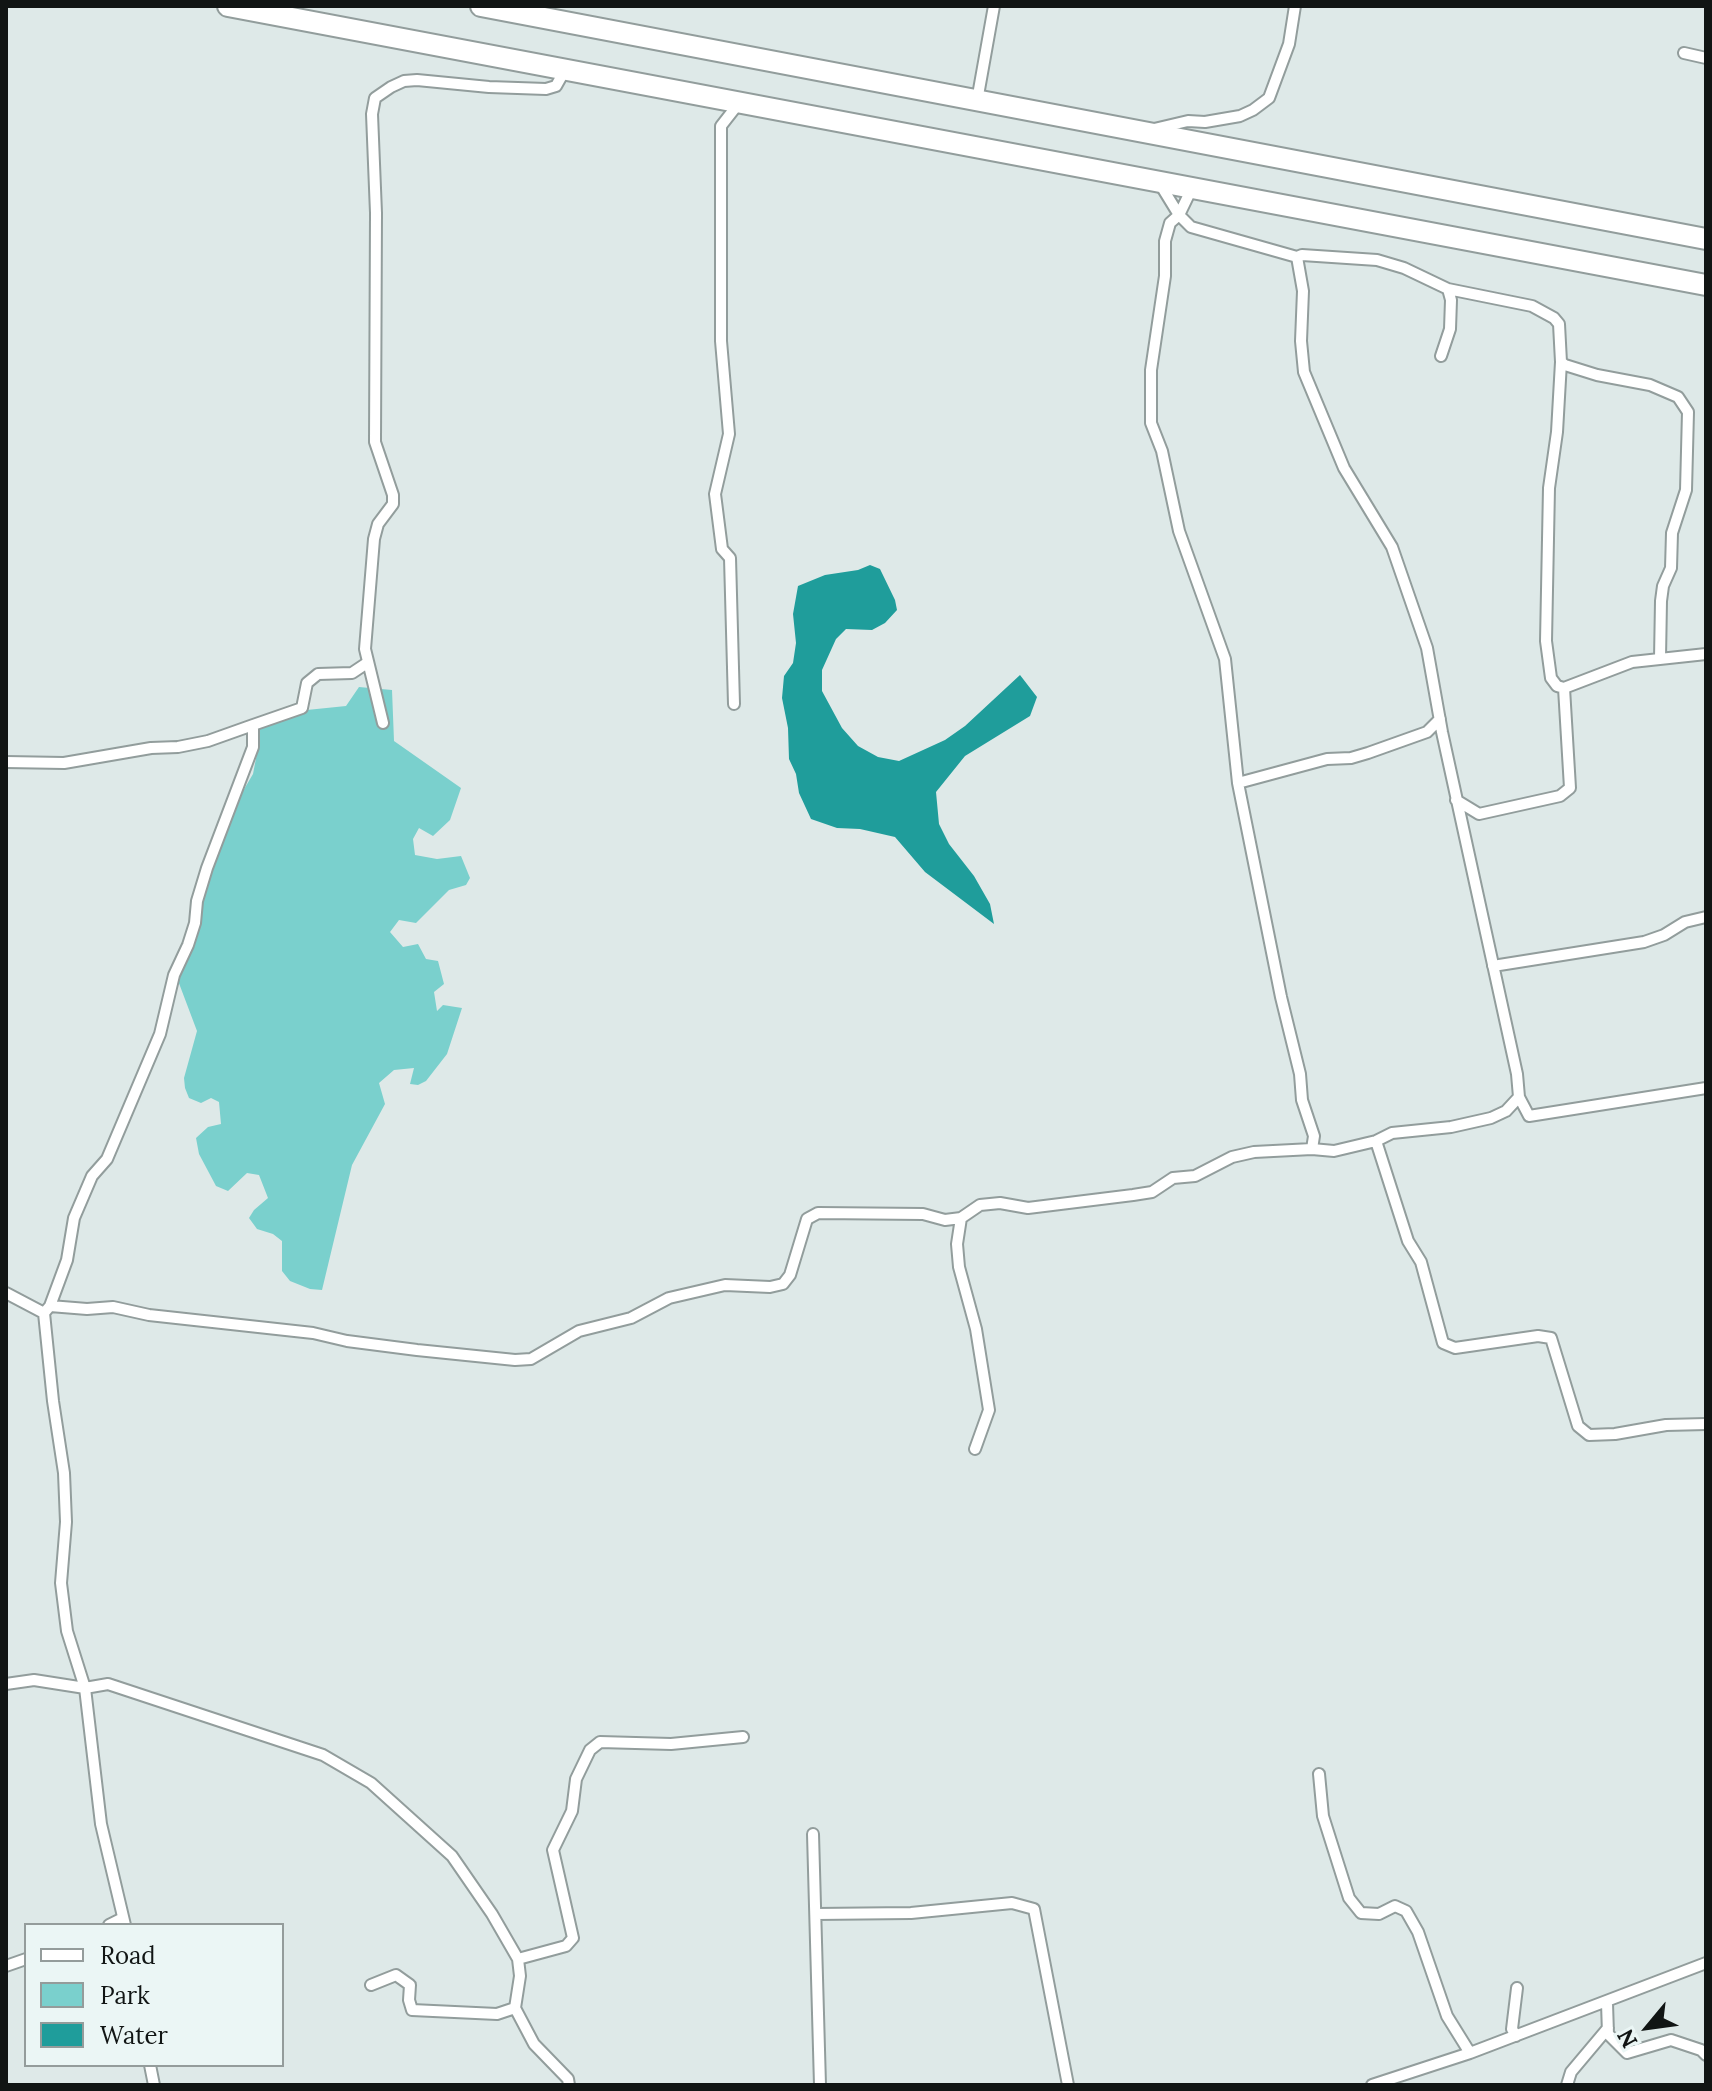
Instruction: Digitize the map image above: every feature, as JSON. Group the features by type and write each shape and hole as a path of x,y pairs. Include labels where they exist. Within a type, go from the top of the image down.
{"highway":[{"path":"228,6 1706,285"},
{"path":"481,6 1706,239"}],"street":[{"path":"977,101 994,6"},
{"path":"1144,133 1176,123 1240,116 1269,98 1289,44 1295,6"},
{"path":"1684,53 1706,58"},
{"path":"383,723 365,649 374,539 378,524 393,504 393,495 375,442 376,213 372,114 375,98 404,81 417,80 546,89 556,86 565,70"},
{"path":"734,704 730,558 722,549 715,494 729,434 721,341 721,126 739,103"},
{"path":"1159,182 1179,215 1191,227 1297,257 1309,255 1377,260 1404,268 1448,289 1532,306 1554,318 1559,324 1561,362 1557,432 1549,488 1546,641 1551,678 1557,686 1564,688 1632,662 1706,654"},
{"path":"1192,188 1179,215 1170,223 1165,241 1165,276 1151,370 1151,423 1162,451 1179,531 1225,659 1238,783 1281,997 1300,1074 1302,1100 1314,1136 1312,1149"},
{"path":"1297,257 1303,291 1301,341 1304,372 1344,468 1392,547 1427,648 1456,800 1517,1074 1519,1097 1529,1116 1706,1088"},
{"path":"1441,356 1450,329 1451,300 1448,289"},
{"path":"1561,362 1574,369 1659,389 1678,397 1688,412 1686,490 1672,533 1671,568 1663,586 1660,658"},
{"path":"6,762 64,763 208,741 302,708 307,683 318,674 352,673 367,663"},
{"path":"1456,800 1479,814 1560,796 1570,788 1564,688"},
{"path":"1238,783 1327,759 1351,758 1382,749 1427,732 1440,719"},
{"path":"124,1922 101,1824 85,1688 67,1631 61,1583 66,1522 64,1473 53,1401 47,1309 67,1260 74,1218 92,1176 107,1159 160,1034 174,975 195,923 197,901 207,868 253,747 253,725"},
{"path":"1493,966 1644,942 1664,935 1685,922 1706,917"},
{"path":"6,1293 47,1309 113,1307 149,1315 313,1333 347,1341 525,1360 538,1356 579,1331 631,1318 669,1298 725,1285 770,1287 783,1284 790,1275 807,1219 818,1213 923,1214 945,1220 961,1218 980,1205 1000,1203 1028,1208 1152,1192 1173,1178 1195,1176 1232,1157 1254,1152 1334,1151 1376,1141 1392,1133 1451,1127 1491,1118 1506,1111 1519,1097"},
{"path":"1376,1141 1408,1241 1421,1262 1443,1343 1455,1348 1538,1336 1551,1338 1578,1426 1589,1435 1666,1425 1706,1424"},
{"path":"961,1218 957,1244 959,1267 971,1304 983,1361 989,1410 975,1449"},
{"path":"6,1684 34,1680 85,1688 108,1684 323,1755 371,1783 452,1856 492,1914 518,1959 520,1976 515,2008 534,2044 568,2079 569,2085"},
{"path":"518,1959 566,1946 573,1938 553,1850 572,1811 576,1779 590,1750 600,1742 671,1744 743,1737"},
{"path":"1319,1774 1323,1816 1349,1898 1361,1913 1379,1914 1395,1906 1406,1911 1418,1932 1447,2016 1470,2053"},
{"path":"813,1834 820,2085"},
{"path":"816,1914 911,1913 1012,1903 1034,1909 1068,2085"},
{"path":"1372,2085 1607,2003 1706,1963"},
{"path":"371,1985 396,1975 410,1985 412,2010 497,2014 515,2008"},
{"path":"1516,2036 1512,2029 1517,1988"},
{"path":"1607,2003 1608,2034 1627,2053 1671,2040 1701,2050 1706,2055"},
{"path":"1567,2085 1571,2072 1608,2028"}],"green space":[{"path":"359,687 392,690 394,741 461,788 450,820 433,836 419,828 413,839 415,855 437,859 461,856 470,878 466,885 449,890 416,923 399,920 390,932 403,947 418,944 426,959 438,961 444,984 434,992 437,1011 443,1005 462,1008 447,1054 426,1081 418,1085 410,1084 414,1068 394,1070 379,1083 385,1104 352,1165 322,1290 290,1281 282,1271 282,1241 273,1234 257,1229 249,1218 268,1198 259,1175 247,1173 228,1191 216,1186 199,1154 196,1138 208,1127 221,1124 219,1102 211,1098 201,1103 189,1098 185,1088 184,1078 197,1031 177,978 199,926 203,893 236,803 253,774 258,748 256,728 297,711 346,706"}],"water":[{"path":"870,565 880,569 897,610 885,623 872,630 846,629 836,639 822,670 822,691 842,728 858,746 878,757 899,761 945,740 965,726 1020,675 1037,697 1030,716 965,756 936,792 939,824 990,904 994,924 925,872 895,837 860,829 837,828 811,819 799,793 796,774 789,759 788,728 782,698 784,676 793,663 796,643 793,614 798,586 825,575"}]}
